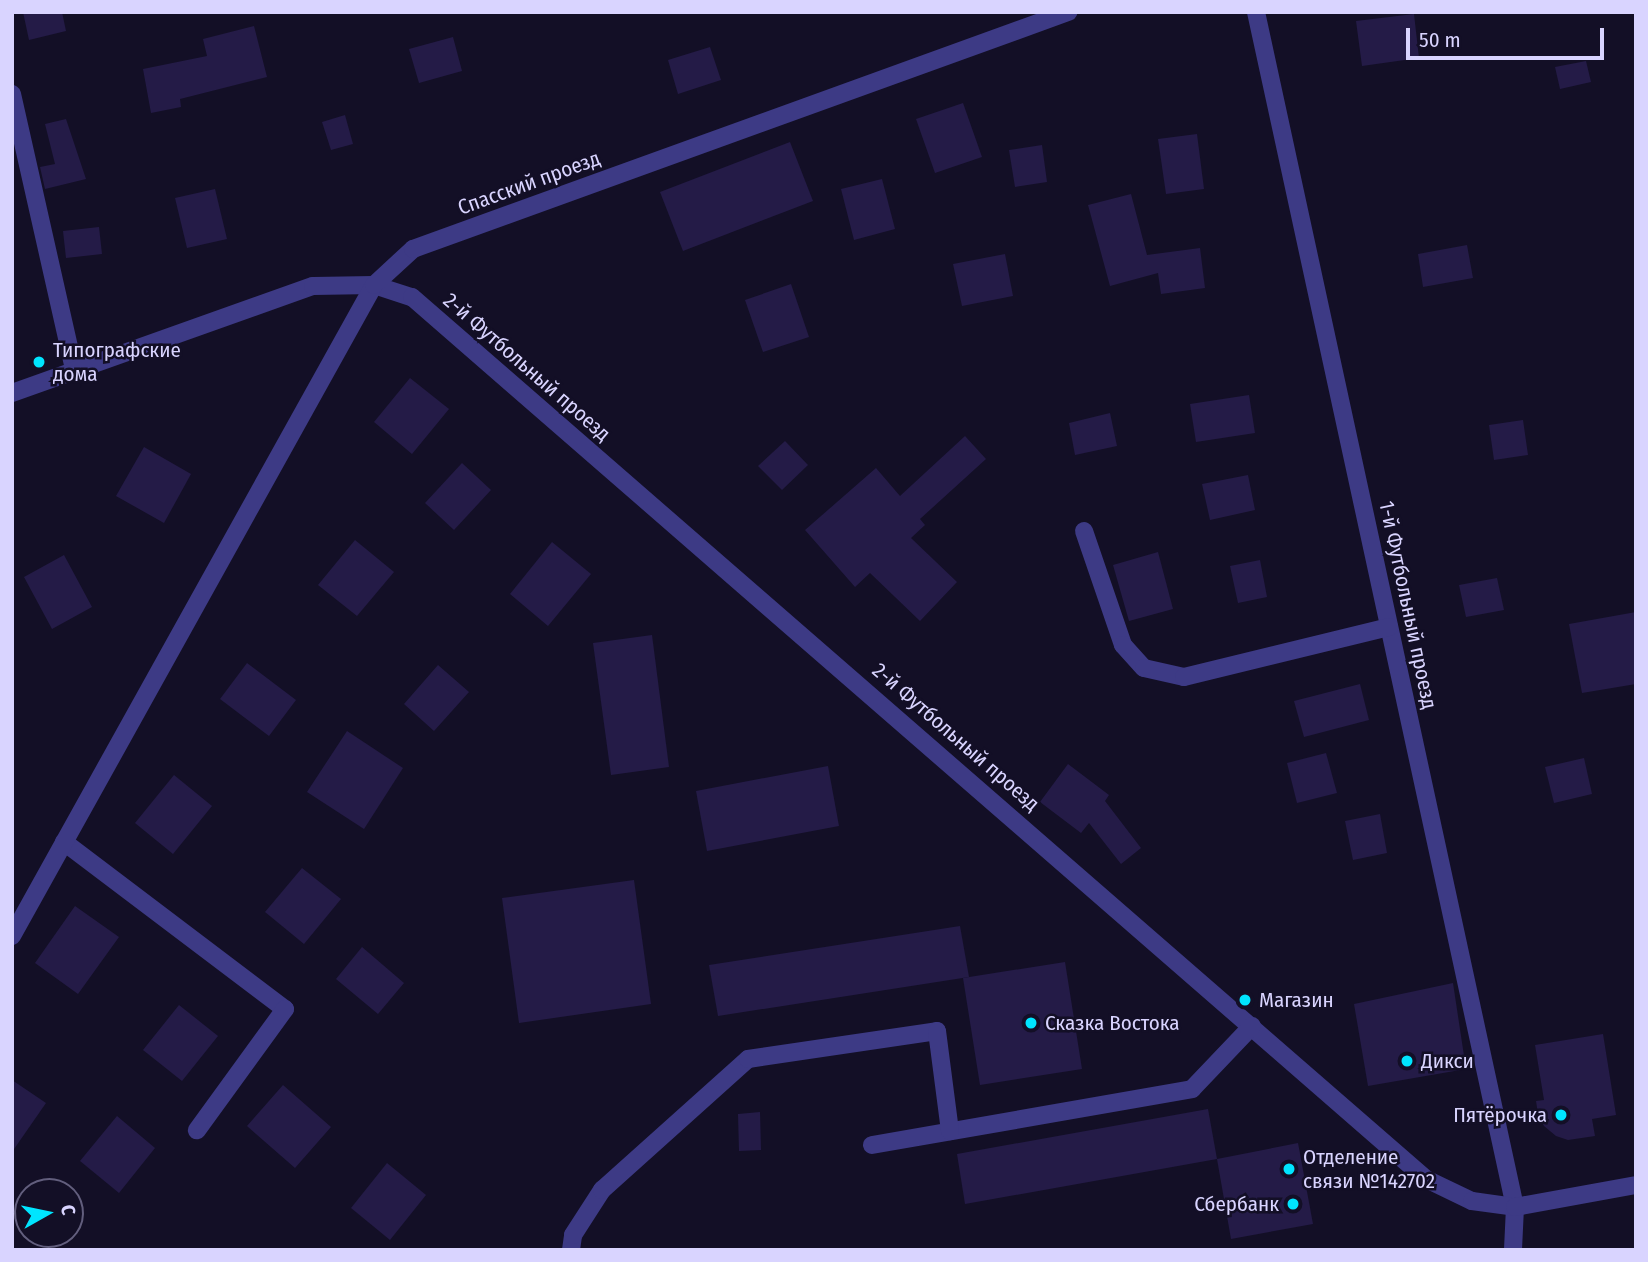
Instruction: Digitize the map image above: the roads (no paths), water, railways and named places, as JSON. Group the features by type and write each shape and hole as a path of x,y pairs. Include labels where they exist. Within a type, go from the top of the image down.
{"street":[{"name":"Спасский проезд","path":"12,936 374,285 413,249 1068,12"},
{"name":"1-й Футбольный проезд","path":"1256,12 1515,1207 1513,1250"},
{"path":"12,94 74,370"},
{"path":"12,393 313,286 374,285"},
{"name":"2-й Футбольный проезд","path":"374,285 412,297 1426,1179 1472,1201 1515,1207 1636,1185"},
{"path":"1084,531 1123,645 1144,668 1184,677 1389,627"},
{"path":"64,842 285,1009 197,1130"},
{"path":"872,1145 1192,1089 1252,1026"},
{"path":"571,1250 573,1235 602,1191 748,1059 937,1031 950,1131"}],"place":[{"name":"Типографские дома","path":"39,362"},
{"name":"Магазин","path":"1245,1000"},
{"name":"Сказка Востока","path":"1031,1023"},
{"name":"Дикси","path":"1407,1061"},
{"name":"Пятёрочка","path":"1561,1115"},
{"name":"Отделение связи №142702","path":"1289,1169"},
{"name":"Сбербанк","path":"1293,1204"}]}
